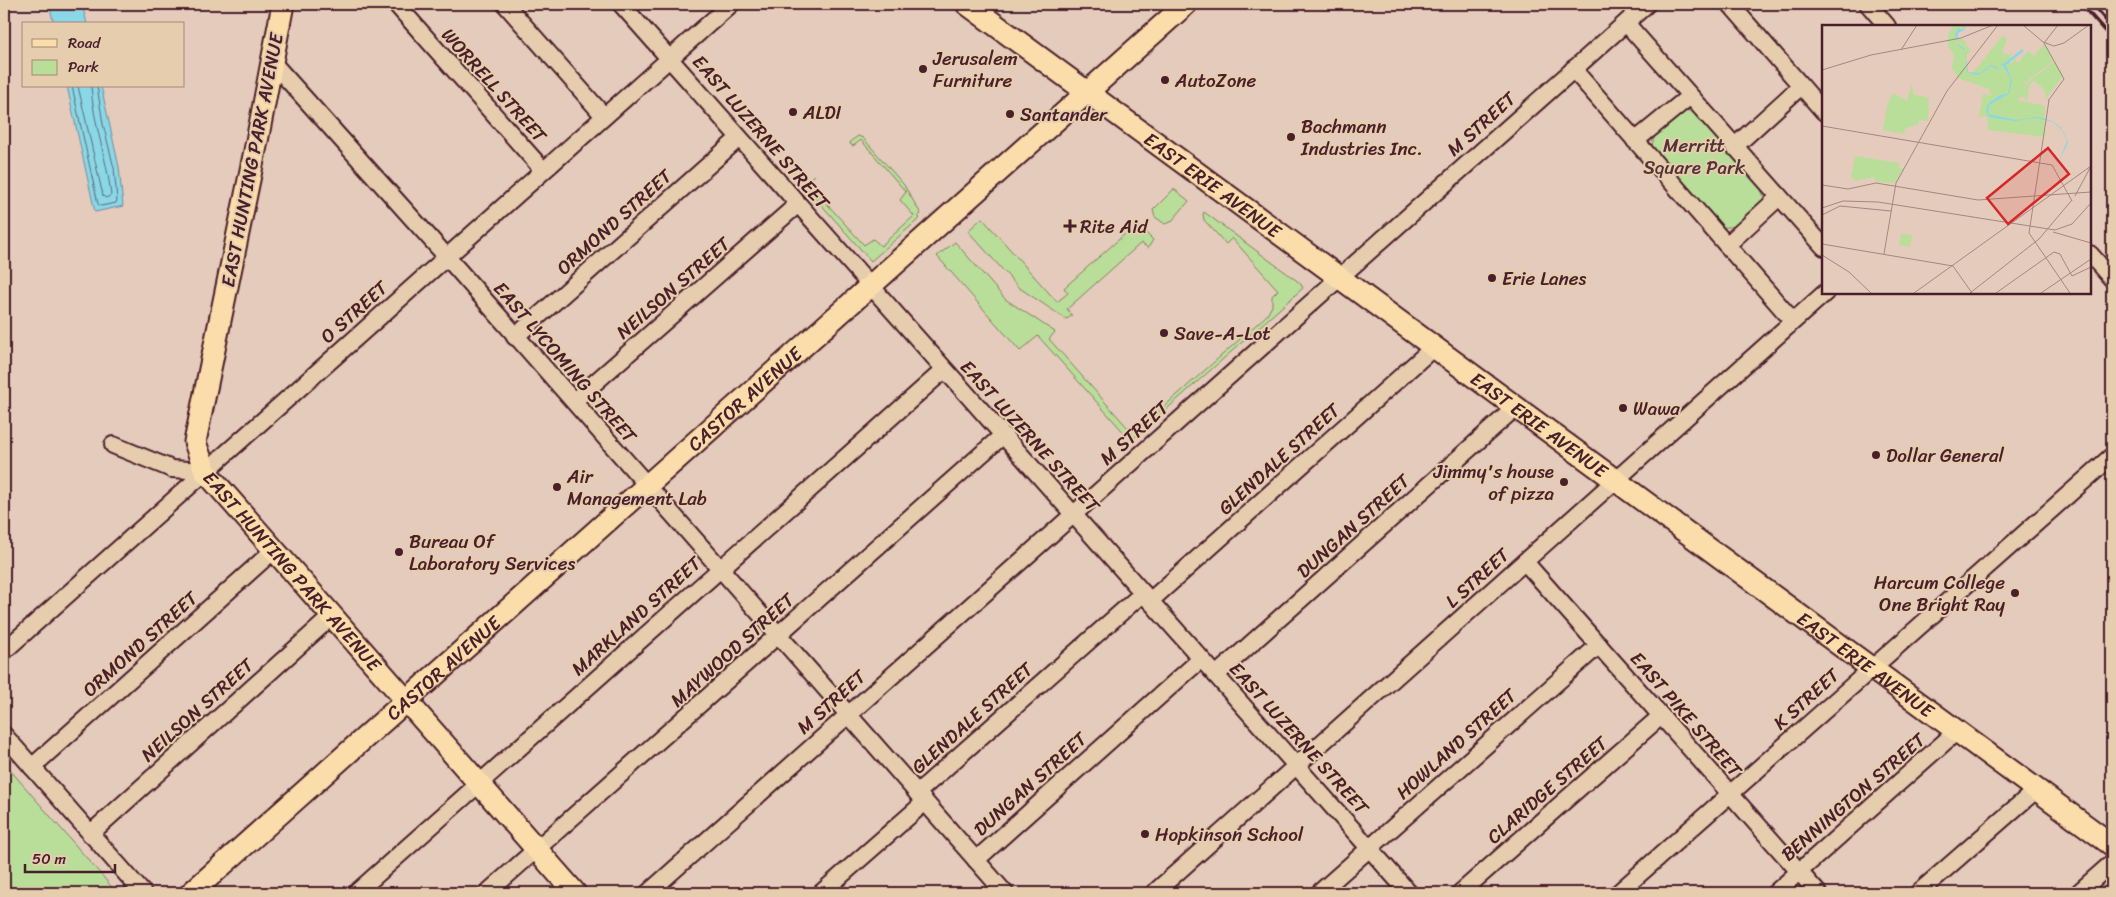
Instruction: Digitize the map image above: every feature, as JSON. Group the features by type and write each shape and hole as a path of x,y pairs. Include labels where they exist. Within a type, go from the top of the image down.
{"main road":[{"name":"EAST HUNTING PARK AVENUE","path":"283,4 195,442 205,471 575,893"},
{"name":"EAST ERIE AVENUE","path":"967,4 2112,845"},
{"name":"CASTOR AVENUE","path":"191,893 1186,4"}],"street":[{"name":"WORRELL STREET","path":"396,4 543,170"},
{"path":"505,4 604,116"},
{"name":"EAST LUZERNE STREET","path":"621,4 1409,893"},
{"name":"O STREET","path":"4,651 731,4"},
{"name":"M STREET","path":"648,893 1647,4"},
{"path":"1730,4 1822,110"},
{"path":"1868,4 1886,25"},
{"path":"1626,23 1822,245"},
{"name":"EAST LYCOMING STREET","path":"272,62 446,256 921,797 976,860 997,890"},
{"path":"1572,70 1793,321"},
{"path":"1734,147 1801,86"},
{"path":"1635,141 1690,96"},
{"name":"ORMOND STREET","path":"516,337 740,138"},
{"path":"1727,245 1779,197"},
{"name":"NEILSON STREET","path":"574,401 798,204"},
{"path":"2091,255 2112,279"},
{"name":"L STREET","path":"1154,893 1824,294"},
{"name":"GLENDALE STREET","path":"821,893 921,797 1434,347"},
{"name":"MARKLAND STREET","path":"356,893 944,370"},
{"name":"DUNGAN STREET","path":"1216,675 1516,407"},
{"name":"MAYWOOD STREET","path":"487,893 1002,436"},
{"path":"113,445 172,469 205,471"},
{"name":"K STREET","path":"1618,893 2112,456"},
{"name":"ORMOND STREET","path":"32,767 274,550"},
{"name":"EAST PIKE STREET","path":"1525,562 1818,893"},
{"name":"NEILSON STREET","path":"90,834 332,616"},
{"name":"HOWLAND STREET","path":"1319,893 1598,645"},
{"name":"DUNGAN STREET","path":"976,860 1201,659"},
{"name":"CLARIDGE STREET","path":"1460,893 1661,716"},
{"name":"BENNINGTON STREET","path":"1775,893 1958,731"},
{"path":"4,735 143,893"},
{"path":"1918,893 2037,789"},
{"path":"2078,893 2112,863"}],"green space":[{"name":"Merritt Square Park","path":"1683,110 1699,115 1759,185 1764,197 1762,202 1747,218 1736,225 1723,227 1715,225 1652,150 1658,131"},
{"path":"858,136 863,138 904,185 921,214 918,216 920,218 871,261 803,184 814,175 808,183 864,245 873,239 881,246 914,216 900,200 906,192 861,140 853,146 850,144"},
{"path":"1174,189 1189,201 1171,222 1165,224 1155,217 1153,210"},
{"path":"1204,212 1300,283 1303,288 1134,438 1131,434 1127,436 1038,336 1020,351 937,256 955,242 1005,299 1055,332 1049,339 1128,428 1135,424 1140,428 1267,315 1272,306 1272,296 1278,290 1232,238 1226,244 1204,220"},
{"path":"982,218 1057,302 1068,293 1064,288 1134,226 1139,226 1153,240 1148,248 1141,243 1067,309 1072,316 1066,319 1018,287 968,231"},
{"path":"4,763 117,893 4,893"}],"water":[{"path":"49,4 82,4 86,22 54,22"},
{"path":"67,88 101,88 119,167 123,206 95,212"}],"railway":[{"path":"2081,4 2112,39"},
{"path":"2092,4 2112,27"}],"place":[{"name":"Jerusalem Furniture","path":"923,69"},
{"name":"AutoZone","path":"1165,80"},
{"name":"ALDI","path":"793,112"},
{"name":"Santander","path":"1010,114"},
{"name":"Bachmann Industries Inc.","path":"1291,137"},
{"name":"Rite Aid","path":"1070,226"},
{"name":"Erie Lanes","path":"1492,278"},
{"name":"Save-A-Lot","path":"1164,333"},
{"name":"Wawa","path":"1623,408"},
{"name":"Dollar General","path":"1876,455"},
{"name":"Jimmy's house of pizza","path":"1564,482"},
{"name":"Air Management Lab","path":"557,487"},
{"name":"Bureau Of Laboratory Services","path":"399,552"},
{"name":"Harcum College One Bright Ray","path":"2015,593"},
{"name":"Hopkinson School","path":"1145,834"}]}
